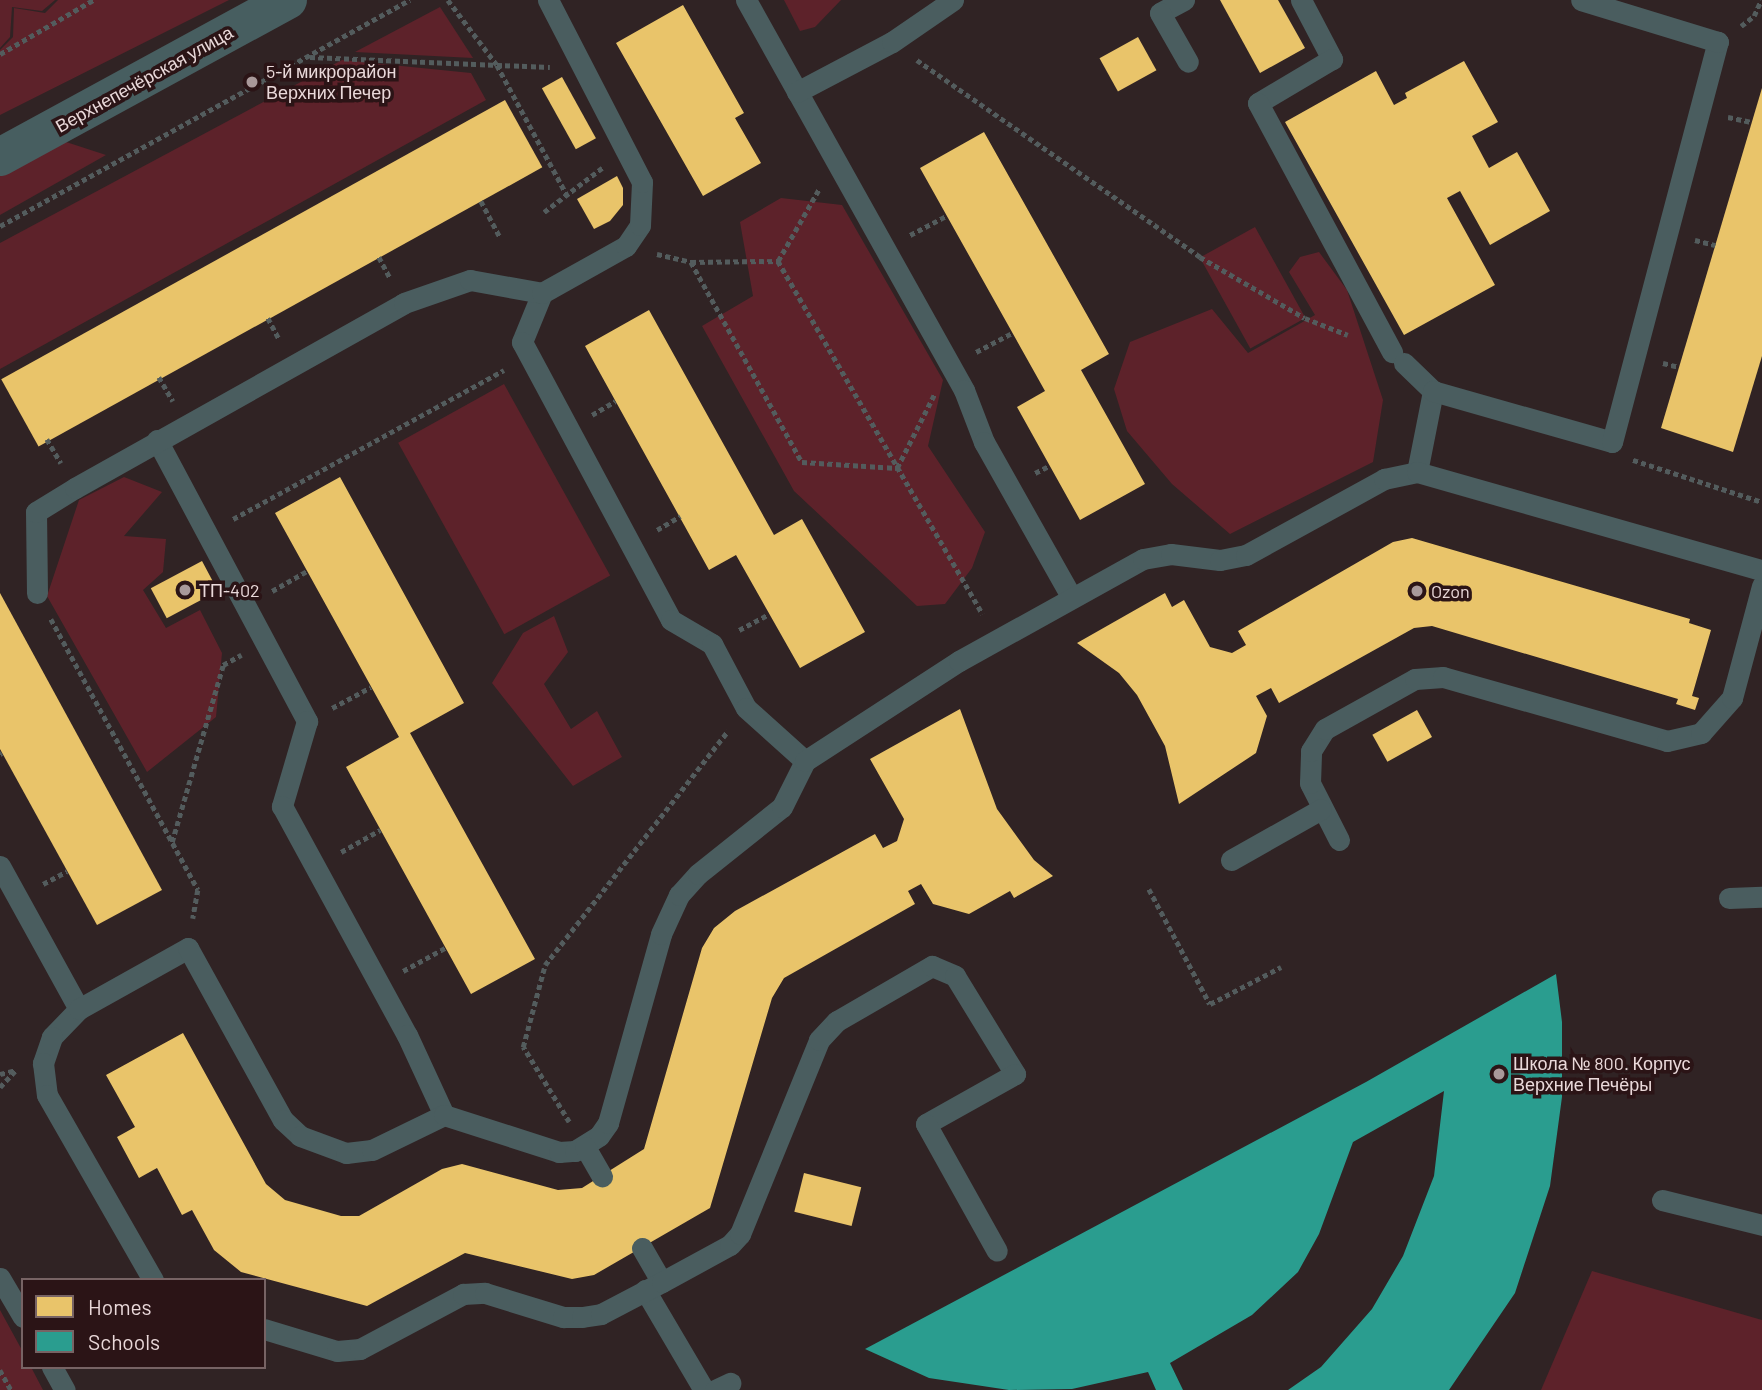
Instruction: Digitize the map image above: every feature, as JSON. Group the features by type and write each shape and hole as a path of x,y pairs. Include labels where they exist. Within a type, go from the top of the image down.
{"street":[{"name":"Верхнепечёрская улица","path":"0,157 288,0"}],"lane":[{"path":"37,593 36,512 158,440 404,303 437,289 470,280 542,293 625,246 640,225 645,205 642,182 628,149 548,0"},
{"path":"746,0 950,366 984,442 1072,598"},
{"path":"797,92 892,42 953,0"},
{"path":"1184,0 1160,13 1188,62"},
{"path":"1301,0 1332,59 1258,103 1398,357 1433,391 1612,442 1718,43 1581,0"},
{"path":"542,293 522,342 671,620 712,644 746,708 805,761"},
{"path":"1417,472 1433,391"},
{"path":"158,440 307,720 282,806 380,984 444,1115"},
{"path":"152,1278 47,1095 43,1063 52,1037 79,1009 188,948 283,1120 300,1136 346,1153 372,1150 444,1115 559,1152 585,1147 608,1123 661,934 680,895 698,874 782,807 805,761 998,639 1143,559 1171,554 1220,560 1246,555 1384,479 1417,472 1762,570"},
{"path":"1339,840 1310,783 1311,751 1325,729 1415,679 1443,677 1667,741 1701,733 1732,698 1762,586"},
{"path":"1231,860 1321,809"},
{"path":"0,866 79,1009"},
{"path":"1729,898 1762,897"},
{"path":"266,1330 337,1352 378,1342 463,1294 485,1293 563,1317 601,1314 730,1245 740,1234 819,1040 837,1021 932,967 955,976 1015,1074 926,1124 997,1251"},
{"path":"585,1147 602,1176"},
{"path":"1661,1200 1762,1225"},
{"path":"642,1248 653,1286 704,1390"},
{"path":"0,1278 21,1314"},
{"path":"53,1369 65,1390"}],"path":[{"path":"0,54 93,0"},
{"path":"0,226 411,0"},
{"path":"448,0 497,65 568,197"},
{"path":"892,42 1200,257 1305,318 1398,357"},
{"path":"309,57 585,70"},
{"path":"544,212 568,197 628,149"},
{"path":"778,261 820,187 837,163"},
{"path":"820,187 827,199"},
{"path":"481,201 500,237"},
{"path":"885,249 946,216"},
{"path":"625,246 691,262 778,261"},
{"path":"778,261 998,639"},
{"path":"691,262 802,462 897,468"},
{"path":"950,366 1012,333"},
{"path":"208,533 529,357"},
{"path":"897,468 935,393 928,381"},
{"path":"1612,442 1628,458 1762,502"},
{"path":"247,605 307,571"},
{"path":"37,593 198,890 188,948"},
{"path":"172,843 223,665 266,640"},
{"path":"307,720 371,687"},
{"path":"585,1147 523,1047 545,965 746,708"},
{"path":"315,866 380,830"},
{"path":"1149,889 1210,1004 1282,967"},
{"path":"380,984 445,948"},
{"path":"0,1074 16,1070 0,1087"},
{"path":"0,1370 11,1390"}],"shaded area":[{"path":"0,0 55,0 42,11 12,7 10,37 0,48"},
{"path":"58,0 229,0 0,115 0,50 13,37 14,8 45,13"},
{"path":"784,0 841,0 815,27 800,31"},
{"path":"440,7 473,58 355,52"},
{"path":"342,60 471,73 486,100 0,369 0,243"},
{"path":"63,141 106,155 0,215 0,176"},
{"path":"781,198 842,205 943,380 928,446 985,532 972,568 945,604 917,606 794,491 702,326 753,296 740,222"},
{"path":"1255,227 1305,318 1250,349 1200,258"},
{"path":"1319,252 1347,290 1383,400 1373,462 1230,534 1172,484 1127,431 1114,389 1130,342 1212,309 1248,353 1315,315 1289,272 1300,257"},
{"path":"504,384 610,576 504,634 398,443"},
{"path":"124,477 162,492 124,536 166,539 163,572 143,590 166,628 200,610 222,653 216,717 147,772 47,596 79,500"},
{"path":"554,616 568,652 544,684 571,729 597,711 622,757 573,786 492,683 523,633"},
{"path":"1592,1271 1762,1320 1762,1390 1541,1390"},
{"path":"0,1310 21,1348 21,1369 32,1369 43,1390 0,1390"}],"building: Homes":[{"path":"1220,0 1278,0 1305,48 1260,73"},
{"path":"683,5 744,113 735,118 761,163 703,196 616,43"},
{"path":"1138,37 1156,70 1118,92 1100,58"},
{"path":"1464,61 1498,122 1472,136 1489,168 1517,152 1550,211 1490,245 1460,191 1447,198 1495,285 1404,335 1285,122 1376,71 1394,105 1407,98 1405,93"},
{"path":"562,77 596,138 576,149 542,88"},
{"path":"1762,88 1762,356 1733,452 1661,428"},
{"path":"505,100 542,167 39,447 1,379"},
{"path":"984,132 1109,354 1081,370 1145,484 1080,520 1017,407 1045,391 920,168"},
{"path":"617,176 623,188 623,205 610,221 594,229 577,199"},
{"path":"649,310 774,535 802,519 865,632 800,668 736,555 709,570 585,346"},
{"path":"340,477 464,703 410,733 535,959 471,994 346,767 399,737 275,513"},
{"path":"1412,538 1690,619 1689,623 1711,630 1692,696 1699,698 1695,710 1676,704 1678,699 1432,626 1414,628 1279,703 1271,688 1256,696 1267,716 1256,753 1179,804 1165,746 1137,695 1119,673 1077,643 1165,593 1172,607 1184,600 1210,647 1232,653 1246,645 1238,631 1393,542"},
{"name":"ТП-402","path":"202,561 218,591 167,618 151,588"},
{"path":"0,593 162,890 97,925 0,749"},
{"path":"960,709 997,809 1034,860 1053,876 1014,898 1010,891 969,914 933,904 921,884 908,891 915,904 784,978 772,998 710,1208 594,1275 572,1279 465,1253 367,1306 241,1272 214,1250 192,1210 182,1215 157,1168 139,1178 117,1137 135,1127 106,1075 183,1033 266,1184 285,1200 341,1216 359,1216 442,1169 462,1164 558,1190 582,1188 644,1149 702,948 714,928 735,911 875,834 883,848 897,841 904,819 870,759"},
{"path":"1417,710 1432,737 1387,762 1372,735"},
{"path":"804,1173 861,1187 852,1226 794,1212"}],"building: Schools":[{"path":"1556,974 1562,1022 1562,1097 1550,1186 1515,1293 1449,1390 1288,1390 1321,1367 1372,1309 1403,1256 1434,1176 1444,1091 1353,1142 1319,1234 1298,1272 1252,1315 1170,1363 1183,1390 1156,1390 1148,1372 1072,1389 1009,1390 929,1378 865,1349 1366,1082"}],"place":[{"name":"5-й микрорайон Верхних Печер","path":"252,82"},
{"name":"ТП-402","path":"185,590"},
{"name":"Ozon","path":"1417,591"},
{"name":"Школа № 800. Корпус Верхние Печёры","path":"1499,1074"}]}
